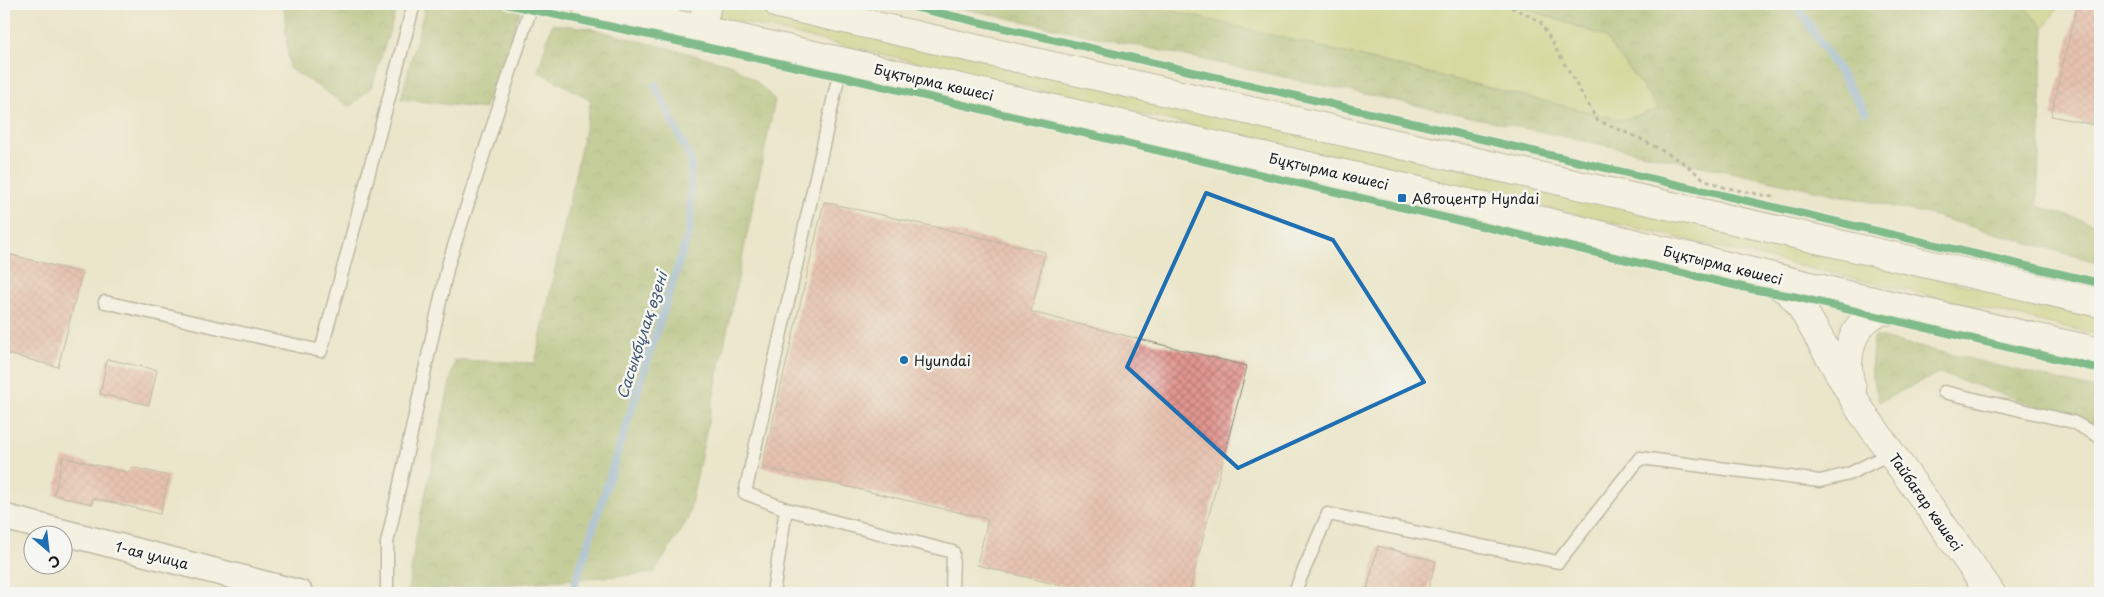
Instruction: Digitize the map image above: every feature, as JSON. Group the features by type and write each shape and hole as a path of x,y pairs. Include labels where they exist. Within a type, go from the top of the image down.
{"main road":[{"name":"Бұқтырма көшесі","path":"586,4 1401,187 1754,273 2100,352"},
{"path":"701,30 707,4"},
{"path":"778,4 2100,303"},
{"path":"1754,273 1780,286 1798,303 1861,411"},
{"path":"1861,411 1850,382 1848,364 1851,344 1860,326 1873,315 1884,311 1920,311"},
{"name":"Тайбағар көшесі","path":"1861,411 1991,593"}],"street":[{"name":"1-ая улица","path":"4,517 300,593"}],"lane":[{"path":"105,302 321,351 414,4"},
{"path":"387,593 387,543 448,265 532,4"},
{"path":"842,61 745,493 786,509 953,552 952,593"},
{"path":"1944,392 2073,422 2100,437"},
{"path":"1294,593 1328,514 1558,562 1640,458 1820,481 1849,474 1891,453"},
{"path":"773,593 786,509"}],"path":[{"path":"1504,4 1540,21 1597,120 1641,139 1681,161 1704,179 1723,187 1772,197 1771,207"},
{"path":"1713,193 1742,200"},
{"path":"1762,204 1781,209"}],"highlighted area":[{"path":"1206,193 1333,240 1424,382 1238,468 1127,367"}],"green space":[{"path":"247,4 398,4 372,86 350,107 289,68 284,7"},
{"path":"426,4 506,4 522,7 484,109 401,99"},
{"path":"715,4 746,4 2100,316 2100,335 712,15"},
{"path":"942,4 1144,4 1622,120 1659,109 1604,36 1514,4 2022,4 2044,28 2037,206 2100,226 2100,263 1927,214"},
{"path":"1143,4 1513,4 1604,36 1659,109 1622,120"},
{"path":"2022,4 2060,4 2044,28"},
{"path":"552,24 589,28 730,64 756,81 775,100 688,519 654,573 408,592 416,536 455,360 535,363 591,100 538,71"},
{"path":"1874,336 2100,390 2100,427 1939,373 1879,402 1871,369"}],"building":[{"path":"2077,4 2100,7 2100,126 2051,116"},
{"path":"824,202 1045,252 1031,312 1247,366 1189,593 1091,593 977,565 988,519 762,467"},
{"path":"4,253 82,273 58,367 4,353"},
{"path":"107,359 157,370 149,405 100,394"},
{"path":"63,457 129,473 131,467 169,476 160,514 93,498 92,504 54,495"},
{"path":"1378,546 1436,561 1427,593 1366,593"}],"waterway":[{"path":"1796,4 1865,112"},
{"name":"Сасықбұлақ өзені","path":"572,593 690,229 691,160 655,85"}],"cycle path":[{"path":"506,4 839,76 2100,369"},
{"path":"901,4 2100,283"}],"place":[{"name":"Автоцентр Hyndai","path":"1402,198"},
{"name":"Hyundai","path":"904,360"}]}
